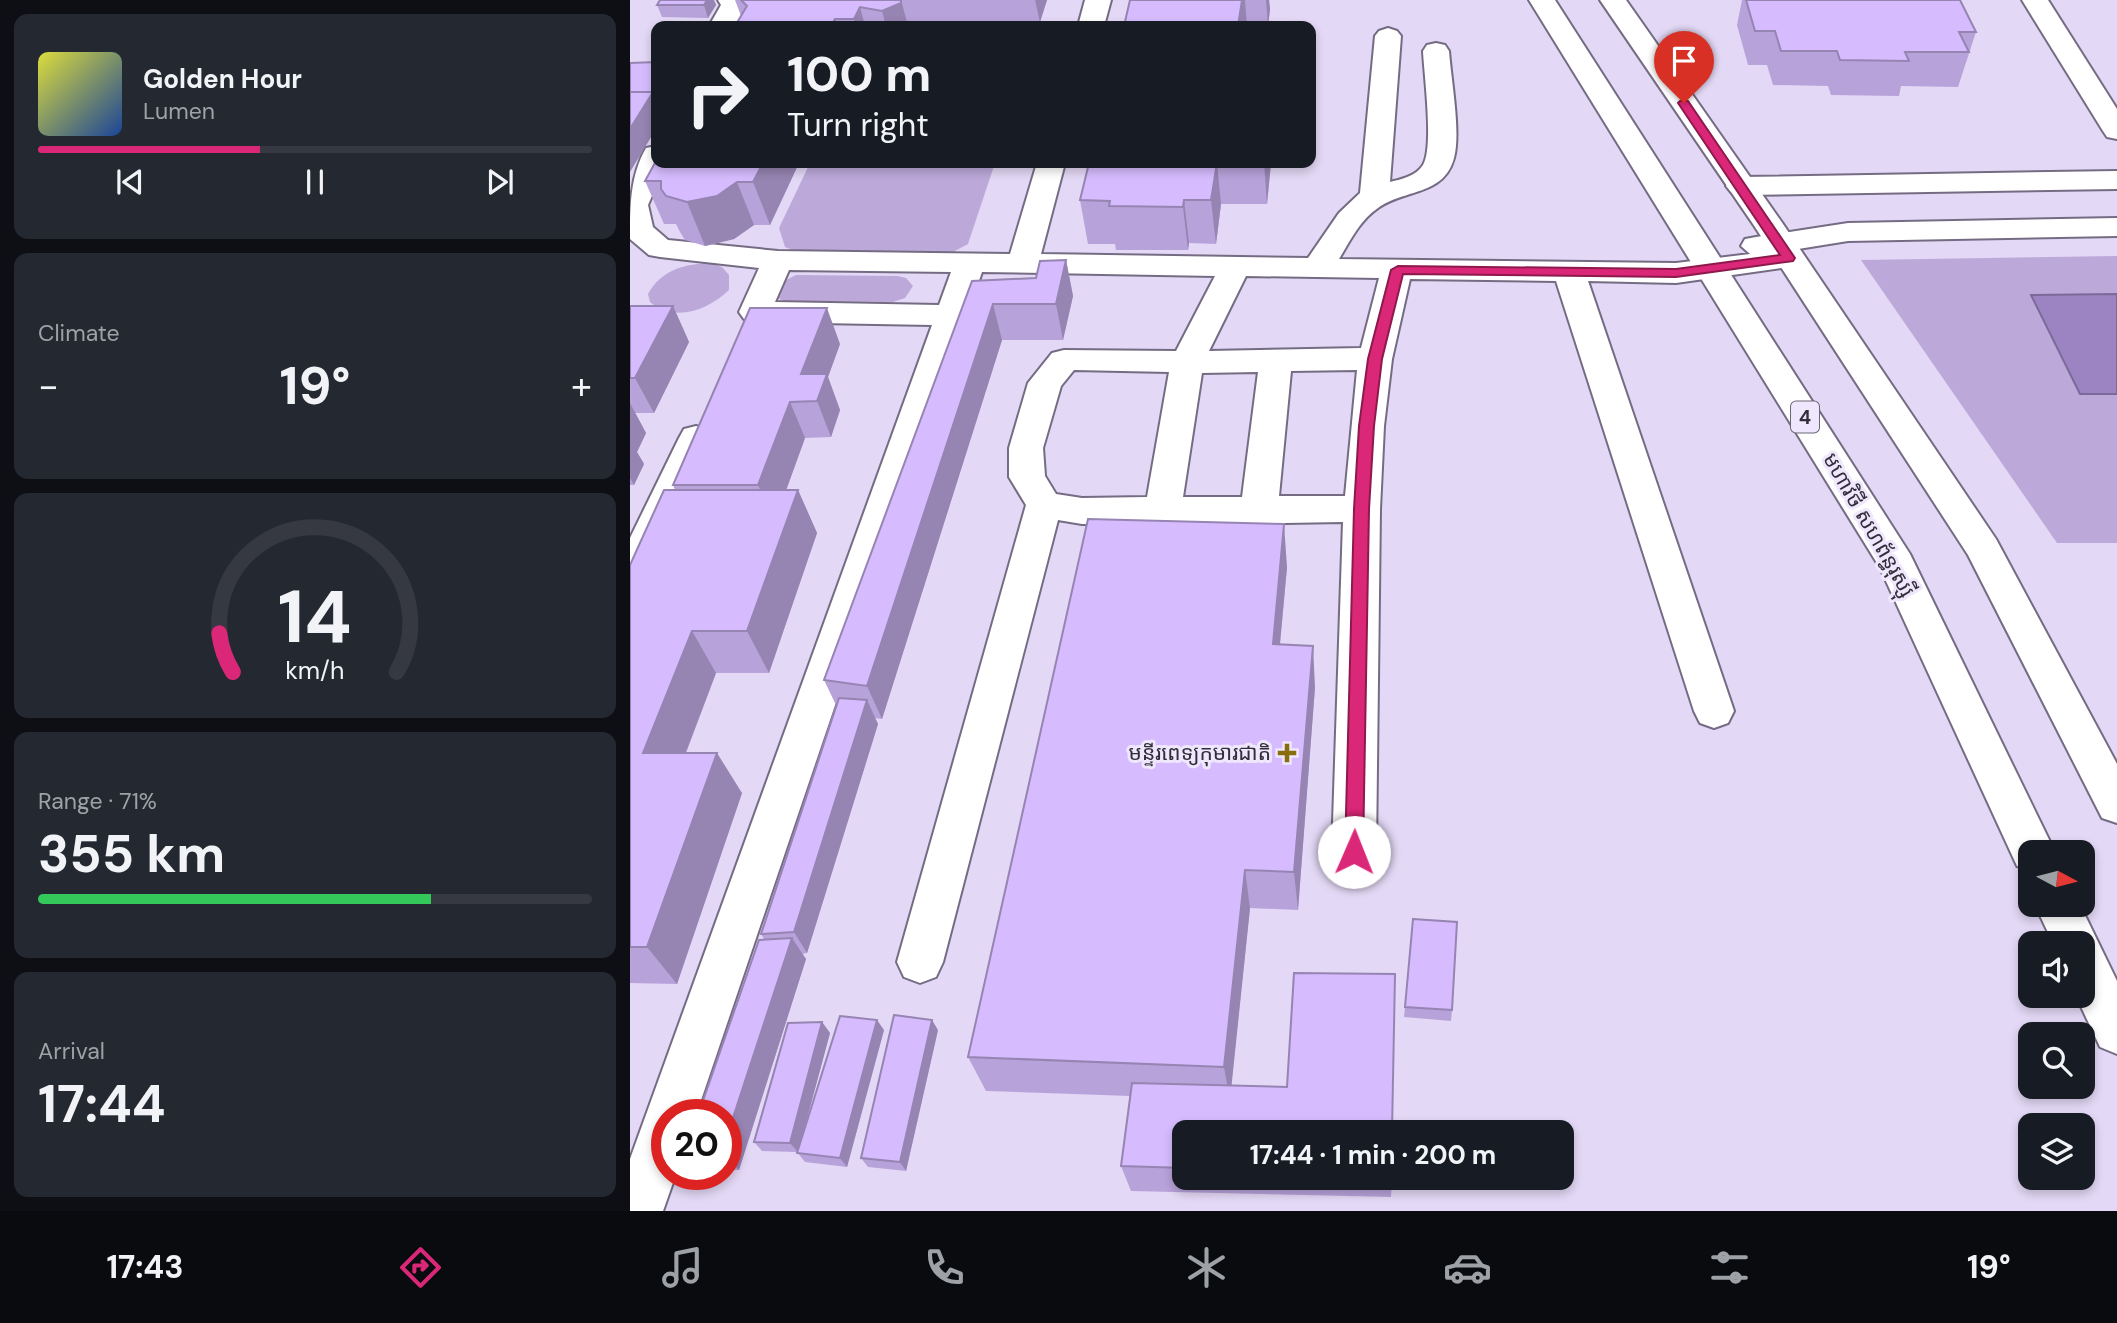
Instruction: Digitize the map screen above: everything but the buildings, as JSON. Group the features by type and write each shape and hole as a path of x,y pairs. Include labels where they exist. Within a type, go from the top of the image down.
{"main road":[{"path":"725,21 734,5 731,0"},
{"path":"1092,21 1098,0"},
{"name":"មហាវិថី សហព័ន្ធរុស្ស៊ី","path":"1542,0 1897,564 2027,840"},
{"path":"1613,0 1741,186 1983,549 2117,805"},
{"path":"2035,0 2117,131"},
{"path":"1374,197 1388,36"},
{"path":"1317,268 1354,214 1374,197 1407,188 1430,177 1441,157 1436,51"},
{"path":"651,165 633,205 639,231 660,248 778,260 1676,273 1708,261 1784,250 1848,232 2117,227"},
{"path":"1023,264 1050,168"},
{"path":"1741,186 2117,180"},
{"path":"778,260 749,325 952,315"},
{"path":"677,1099 970,263"},
{"path":"1163,512 1187,362 1235,267"},
{"path":"1354,852 1362,509 1367,426 1375,359 1398,270"},
{"path":"1569,272 1714,710"},
{"path":"920,962 1044,505 1027,477 1026,448 1045,383 1063,361 1078,359 1187,362 1375,359"},
{"path":"1259,510 1276,360"},
{"path":"630,577 707,413"},
{"path":"1044,505 1082,511 1362,509"},
{"path":"2095,985 2117,1031"},
{"path":"637,1211 651,1171"}],"shaded area":[{"path":"808,168 993,168 968,244 953,252 795,251 785,247 779,228"},
{"path":"2117,256 2117,543 2057,543 1861,260"},
{"path":"710,263 722,267 729,275 729,290 721,297 701,308 680,313 670,312 650,302 648,294 666,274 682,267"},
{"path":"796,275 898,276 906,278 913,286 905,298 893,302 783,301 775,296 778,284"},
{"path":"2117,294 2117,394 2080,394 2031,295"}],"place":[{"name":"មន្ទីរពេទ្យកុមារជាតិ","path":"1287,753"}],"route":[{"path":"1354,852 1362,509 1367,426 1375,359 1398,270 1676,273 1788,258 1768,224 1684,103"}]}
